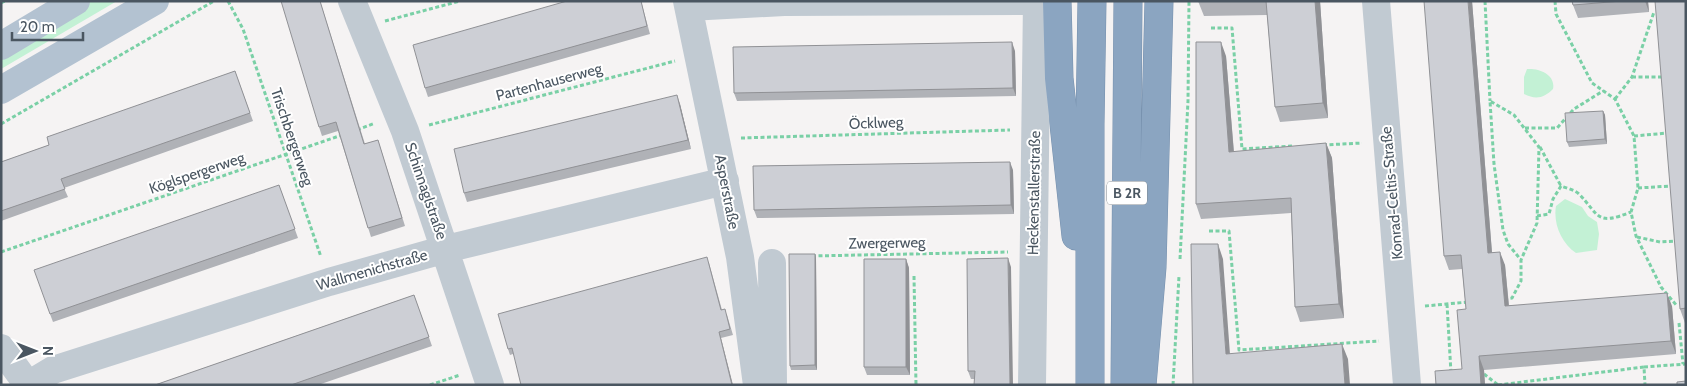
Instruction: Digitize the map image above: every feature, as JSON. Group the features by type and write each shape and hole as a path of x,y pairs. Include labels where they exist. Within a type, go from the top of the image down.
{"highway":[{"path":"1057,1 1059,78 1074,228 1090,296"},
{"name":"B 2R","path":"1090,385 1092,1"},
{"name":"B 2R","path":"1125,385 1128,1"},
{"path":"1142,385 1152,267 1159,1"}],"main road":[{"path":"1,46 76,1"},
{"path":"1,90 154,1"}],"street":[{"name":"Schinnaglstraße","path":"352,1 402,123 446,249 487,376"},
{"path":"688,4 802,1 1037,1"},
{"name":"Heckenstallerstraße","path":"1032,385 1037,1"},
{"name":"Konrad-Celtis-Straße","path":"1376,1 1407,382"},
{"name":"Asperstraße","path":"688,4 700,54 740,257 757,385"},
{"name":"Wallmenichstraße","path":"28,385 53,370 329,282 446,249 725,181"},
{"path":"772,263 773,385"},
{"path":"1,348 28,385"}],"path":[{"path":"1,3 5,1"},
{"path":"1,124 214,1"},
{"name":"Trischbergerweg","path":"228,1 243,30 329,282"},
{"path":"362,26 460,1"},
{"path":"1174,385 1188,101 1189,1"},
{"path":"1485,1 1494,164 1503,230 1508,244 1520,260"},
{"path":"1555,1 1556,14 1592,83 1615,100 1634,136 1638,188 1631,212 1636,236 1661,287 1677,306"},
{"path":"1615,100 1632,77 1654,12"},
{"path":"1211,28 1232,28 1242,149 1300,146"},
{"name":"Partenhauserweg","path":"402,123 700,54"},
{"path":"1632,77 1665,77"},
{"path":"1524,128 1557,128 1574,109 1603,91"},
{"path":"1490,101 1514,115 1539,147 1561,186 1578,193 1594,215 1609,219 1631,212"},
{"path":"354,130 402,123"},
{"name":"Öcklweg","path":"717,141 745,138 1035,129"},
{"name":"Köglspergerweg","path":"1,252 346,133"},
{"path":"1634,136 1670,133"},
{"path":"1320,145 1387,141"},
{"path":"1503,299 1512,298 1521,281 1520,260 1537,223 1539,147"},
{"path":"1537,216 1549,214 1553,199 1561,186"},
{"path":"1638,188 1674,186"},
{"path":"1209,231 1229,231 1239,350 1404,340"},
{"path":"1636,236 1660,242 1679,241"},
{"name":"Zwergerweg","path":"809,256 1034,252"},
{"path":"914,276 916,385"},
{"path":"1402,308 1475,302"},
{"path":"1447,304 1451,376"},
{"path":"1484,374 1498,385 1644,367 1684,364 1679,323"},
{"path":"1644,367 1645,385"},
{"path":"430,385 487,376"},
{"path":"1407,382 1459,376"}],"green space":[{"path":"92,1 117,1 1,69 1,53"},
{"path":"1527,69 1542,71 1550,76 1553,89 1540,97 1524,94 1524,77"},
{"path":"1565,199 1582,207 1588,216 1597,222 1599,234 1597,250 1576,253 1562,238 1557,226 1555,212 1556,206"}],"building":[{"path":"281,1 320,1 364,144 378,140 402,218 368,228 336,122 319,127"},
{"path":"567,1 641,1 647,26 425,88 413,45"},
{"path":"1266,1 1315,1 1323,103 1275,107"},
{"path":"1424,1 1468,1 1488,253 1500,252 1505,306 1667,293 1671,341 1479,356 1481,385 1436,385 1435,371 1462,369 1457,310 1466,309 1461,255 1444,256"},
{"path":"1572,1 1622,1 1573,5"},
{"path":"1655,1 1686,1 1686,308 1680,309"},
{"path":"1012,42 1013,88 734,93 733,47"},
{"path":"1196,42 1221,42 1229,152 1326,143 1339,304 1295,307 1291,198 1196,204"},
{"path":"235,71 250,113 61,179 65,189 1,211 1,162 49,145 47,137"},
{"path":"677,95 688,140 464,193 454,149"},
{"path":"1603,111 1605,139 1567,142 1565,113"},
{"path":"1010,162 1011,205 754,210 753,166"},
{"path":"279,185 295,229 50,314 34,270"},
{"path":"1191,244 1218,244 1226,354 1342,344 1345,385 1193,385"},
{"path":"789,254 815,254 815,365 790,366"},
{"path":"707,257 721,310 725,309 730,329 719,332 732,385 521,385 512,348 508,349 498,314"},
{"path":"1008,258 1010,385 974,385 975,371 968,371 967,259"},
{"path":"864,259 906,259 906,367 864,367"},
{"path":"414,295 429,337 291,385 155,385"},
{"path":"1686,381 1686,385 1677,385 1677,382"}]}
